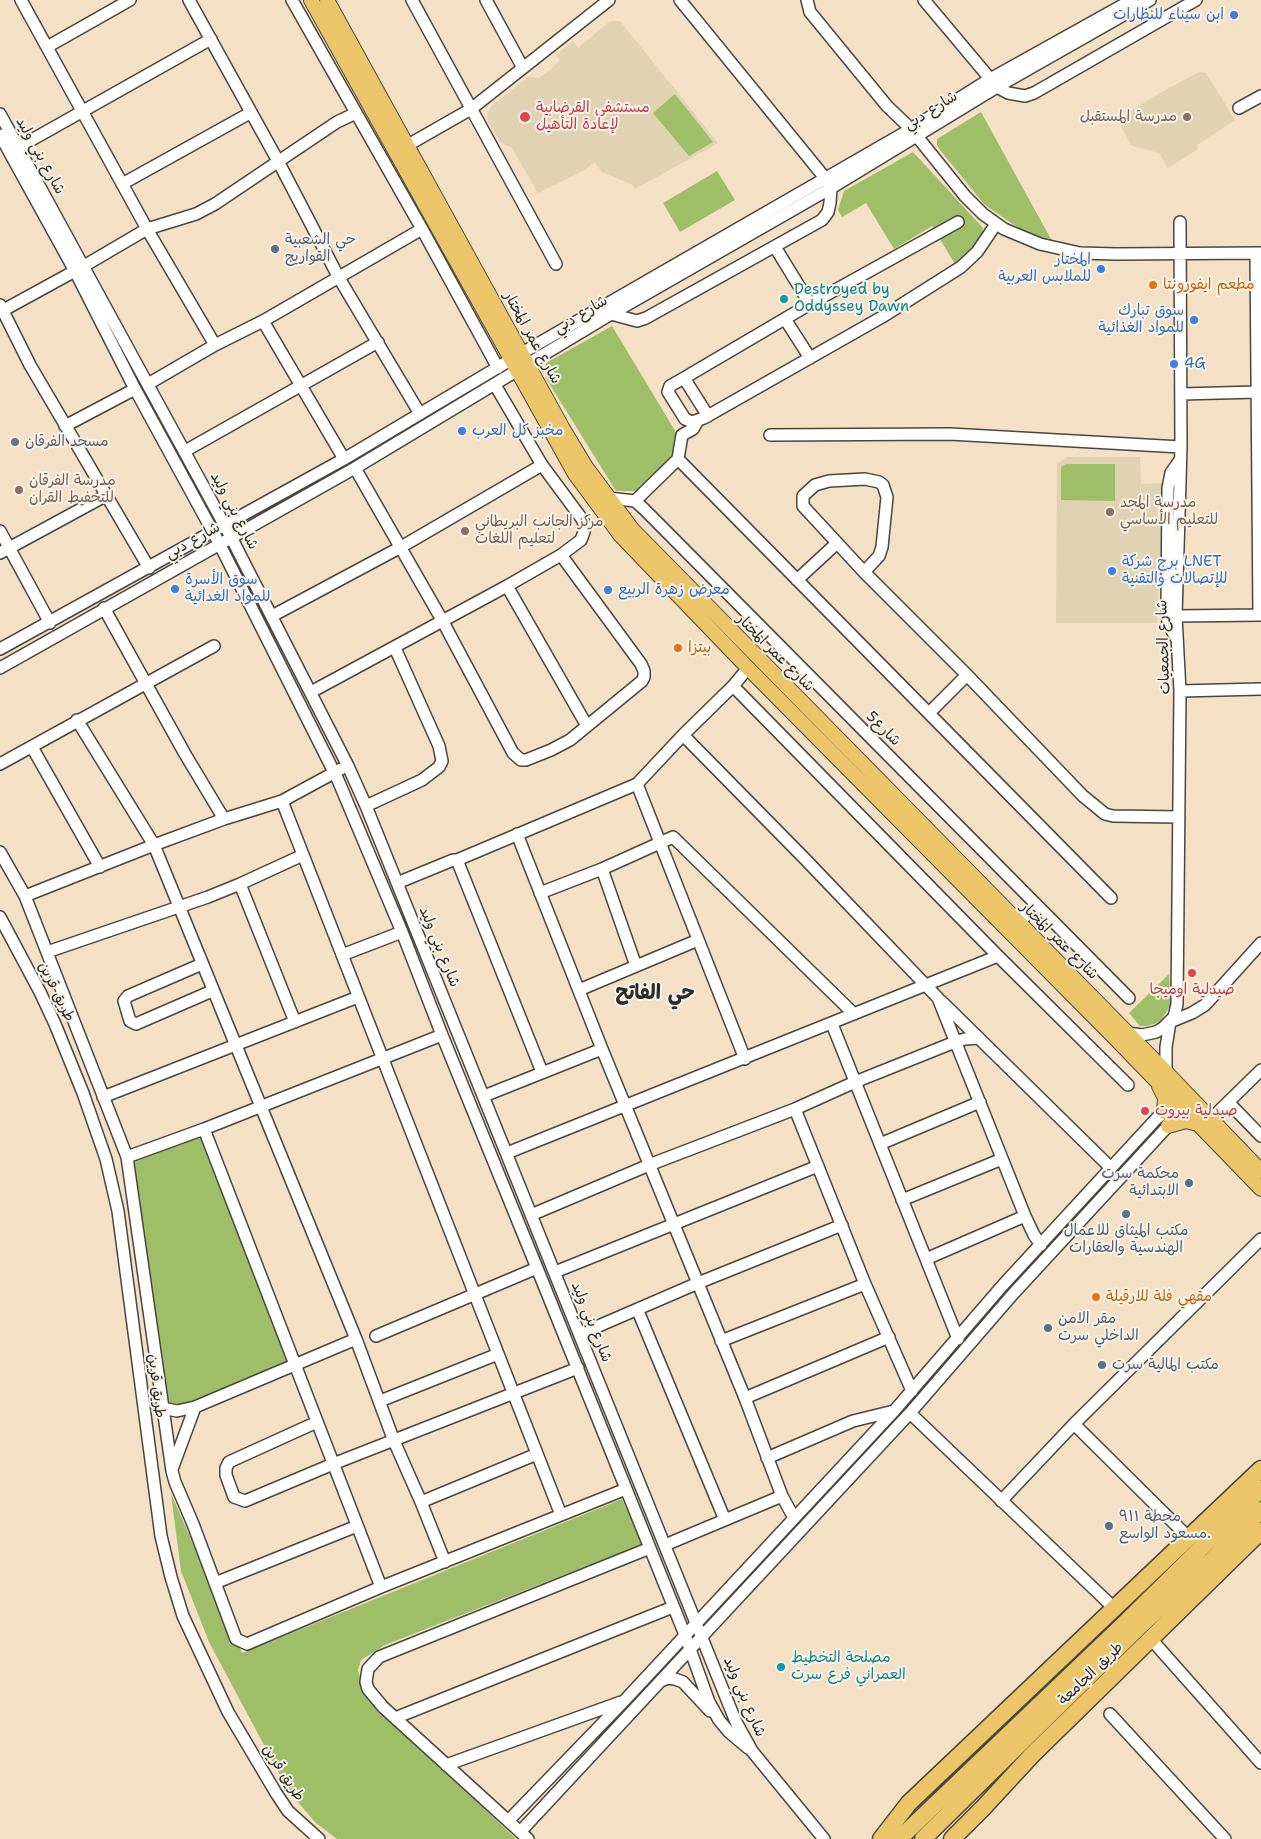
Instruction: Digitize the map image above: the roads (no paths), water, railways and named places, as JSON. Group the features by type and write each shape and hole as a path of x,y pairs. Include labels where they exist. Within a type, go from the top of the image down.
{"highway":[{"path":"881,1839 910,1803 1261,1469"},
{"path":"899,1839 1125,1623 1261,1489"},
{"name":"طريق الجامعة","path":"922,1839 1261,1510"},
{"path":"952,1839 1032,1755 1261,1531"},
{"path":"1144,1624 1159,1619 1195,1586 1216,1575"}],"main road":[{"path":"311,0 519,362 575,474 621,536 748,668 1161,1076 1204,1121 1261,1189"},
{"name":"شارع عمر المختار","path":"327,0 408,145 519,362 586,467 632,529 660,560 1127,1033 1161,1076"},
{"path":"1161,1076 1165,1098 1164,1112"},
{"path":"1168,1126 1186,1121 1204,1121 1261,1171"}],"street":[{"path":"21,0 147,229 215,345"},
{"path":"47,47 130,0"},
{"path":"189,0 278,161 339,278 420,414"},
{"path":"292,0 422,229 498,368"},
{"path":"412,0 556,264"},
{"path":"486,0 523,68"},
{"path":"408,145 471,109 609,0"},
{"path":"611,314 637,320 646,318 822,220 828,212 828,183 680,0"},
{"path":"807,0 810,12 887,106 914,133 965,196 996,224 1022,237 1059,249 1080,253 1259,254 1257,392 1260,615 1176,616"},
{"path":"924,0 994,83 1014,95 1030,96 1175,5 1196,0"},
{"name":"شارع دبي","path":"0,668 355,468 495,385 519,362 914,133 1132,0"},
{"name":"شارع دبي","path":"994,83 1150,0"},
{"path":"9,152 211,39"},
{"path":"1239,108 1261,96"},
{"path":"122,184 250,112"},
{"name":"شارع بني وليد","path":"0,114 9,152"},
{"path":"149,568 126,527 105,496 30,365 1,309 79,269 147,229 196,214 215,204 338,122 356,114"},
{"name":"شارع بني وليد","path":"0,135 148,384 185,451 225,525 348,766 398,883 736,1722 752,1751"},
{"name":"شارع دبي","path":"0,649 344,459 498,368 519,362 611,314 828,183"},
{"path":"697,422 685,419 668,392 670,386 810,304 958,222"},
{"name":"شارع الجمعيات","path":"1161,1076 1170,1022 1174,1017 1177,1004 1180,690 1176,616 1180,460 1180,222"},
{"path":"608,498 634,501 678,459 682,435 693,429 697,422 882,317 961,267 976,252 996,224"},
{"path":"148,384 215,345 263,321 422,229"},
{"path":"775,246 810,304"},
{"name":"شارع بني وليد","path":"79,269 135,389 219,543 334,772 402,932 442,1035 538,1268 685,1635 709,1702 719,1720 734,1737 752,1751"},
{"path":"785,319 810,358"},
{"path":"263,321 302,384 344,459"},
{"path":"185,451 378,342"},
{"path":"684,378 708,416"},
{"path":"311,692 507,586 562,555 581,540 585,526 582,520 542,465 495,385"},
{"path":"66,426 135,389"},
{"path":"1180,394 1257,392"},
{"path":"770,434 950,434 1180,447"},
{"path":"678,459 1111,898"},
{"path":"1178,641 1171,629 1167,609 1168,488 1171,472 1180,460"},
{"path":"272,616 401,547 542,465"},
{"path":"355,468 442,620 516,758 526,760 570,740 642,681 644,671 641,664 562,555"},
{"path":"864,572 879,556 882,547 887,497 883,485 879,482 865,480 829,481 815,485 803,496 803,506 864,572 967,675 1082,796 1105,814 1113,816 1178,817"},
{"path":"4,550 105,496"},
{"name":"شارع5","path":"634,501 1129,998"},
{"path":"0,531 4,550 50,623"},
{"path":"797,580 836,542"},
{"path":"507,586 587,726"},
{"path":"104,608 185,754 224,819"},
{"path":"0,764 214,646"},
{"path":"366,806 422,780 439,767 442,760 439,746 395,648"},
{"path":"398,883 453,860 458,860 637,784 733,686 748,668"},
{"path":"929,713 967,675"},
{"path":"733,686 998,956 1128,1085"},
{"path":"1180,690 1261,689"},
{"path":"77,720 154,844 212,991 356,1339 394,1441 445,1562"},
{"path":"683,735 806,859 938,998 1111,1168"},
{"path":"32,747 100,867"},
{"path":"25,896 154,844 282,801 348,766"},
{"path":"637,784 745,1059"},
{"path":"282,801 561,1515"},
{"path":"518,834 624,1106 745,1398 782,1496 794,1518"},
{"path":"540,893 602,869 673,837 854,1014"},
{"path":"0,852 25,896 127,1157 172,1471 236,1639 246,1644 381,1587 626,1489"},
{"path":"47,952 240,884 303,854"},
{"path":"458,860 542,1072"},
{"path":"602,869 636,966"},
{"path":"240,884 294,1022"},
{"path":"1019,923 1036,904"},
{"name":"طريق قرين","path":"0,917 55,1024 83,1093 106,1159 118,1212 161,1536 183,1616 228,1712 276,1793 288,1811 320,1839"},
{"path":"342,955 402,932"},
{"path":"579,990 698,940"},
{"path":"1127,1033 1149,1034 1205,1005 1261,943"},
{"path":"507,1153 998,956"},
{"path":"202,964 128,996 124,1000 130,1020 136,1024 212,991"},
{"path":"104,1098 358,997"},
{"path":"938,998 1025,1216 1041,1245"},
{"path":"832,1024 958,1339"},
{"path":"127,1157 204,1129 442,1035"},
{"path":"531,1215 649,1165 795,1109 855,1082 955,1042 979,1038"},
{"path":"484,1096 602,1049"},
{"path":"1204,1121 1228,1102 1261,1070"},
{"path":"508,1821 624,1701 894,1411 1003,1286 1111,1168 1164,1112 1183,1099"},
{"path":"650,1548 379,1657 368,1669 366,1682 368,1689 395,1718 524,1836 661,1681 854,1475 1013,1294 1168,1126 1183,1099"},
{"path":"880,1144 980,1102"},
{"path":"1228,1102 1261,1136"},
{"path":"795,1109 865,1284 912,1391"},
{"path":"204,1129 381,1587"},
{"path":"902,1200 1002,1159"},
{"path":"555,1272 818,1166"},
{"path":"926,1259 1025,1216"},
{"path":"580,1334 638,1311 698,1283 842,1225"},
{"path":"1001,1501 1074,1424 1261,1239"},
{"path":"376,1336 538,1268"},
{"path":"721,1341 865,1284"},
{"path":"1003,1286 1013,1294"},
{"path":"638,1311 725,1520"},
{"path":"745,1398 889,1337"},
{"path":"162,1408 177,1411 195,1407 356,1339"},
{"path":"380,1401 498,1354"},
{"path":"317,1422 229,1462 226,1468 226,1475 234,1497 245,1502 333,1464 578,1368"},
{"path":"172,1471 195,1407"},
{"path":"768,1458 853,1421 894,1411"},
{"path":"910,1413 1114,1608"},
{"path":"1074,1424 1189,1538"},
{"path":"421,1502 537,1454"},
{"path":"844,1465 854,1475"},
{"path":"665,1545 782,1496"},
{"path":"215,1583 357,1526"},
{"path":"395,1718 673,1606"},
{"path":"1151,1639 1261,1763"},
{"path":"661,1681 668,1678 682,1682 719,1720"},
{"path":"446,1765 624,1701"},
{"path":"1110,1714 1225,1839"},
{"path":"752,1751 824,1839"},
{"path":"816,1827 832,1839"}],"place":[{"name":"ابن سيناء للنظارات","path":"1234,15"},
{"name":"مستشفي القرضابية لإعادة التأهيل","path":"525,117"},
{"name":"مدرسة المستقبل","path":"1187,117"},
{"name":"حي الشعبية القواريج","path":"275,249"},
{"name":"المختار للملابس العربية","path":"1101,269"},
{"name":"مطعم ايفورونتا","path":"1153,285"},
{"name":"Destroyed by Oddyssey Dawn","path":"784,299"},
{"name":"سوق تبارك للمواد الغذائية","path":"1194,320"},
{"name":"4G","path":"1174,364"},
{"name":"مخبز كل العرب","path":"462,431"},
{"name":"مسحد الفرقان","path":"15,442"},
{"name":"مدرسة الفرقان للتحفيط القران","path":"19,490"},
{"name":"مدرسة المجد للتعليم الأساسي","path":"1110,512"},
{"name":"مركز الجانب البريطاني لتعليم اللغات","path":"465,531"},
{"name":"برج شركة LNET للإتصالات والتقنية","path":"1112,571"},
{"name":"سوق الأسرة للمواد الغدائية","path":"175,589"},
{"name":"معرض زهرة الربيع","path":"608,590"},
{"name":"بيتزا","path":"678,648"},
{"name":"صيدلية اوميجا","path":"1192,973"},
{"name":"صيدلية بيروت","path":"1145,1111"},
{"name":"محكمة سرت الابتدائية","path":"1189,1183"},
{"name":"مكتب الميثاق للاعمال الهندسية والعقارات","path":"1126,1214"},
{"name":"مقهي فلة للارقيلة","path":"1096,1297"},
{"name":"مقر الامن الداخلي سرت","path":"1048,1328"},
{"name":"مكتب المالية سرت","path":"1102,1365"},
{"name":"محطة ٩١١ مسعود الواسع.","path":"1109,1526"},
{"name":"مصلحة التخطيط العمراني فرع سرت","path":"781,1667"}],"district":[{"name":"حي الفاتح","path":"655,994"}]}
